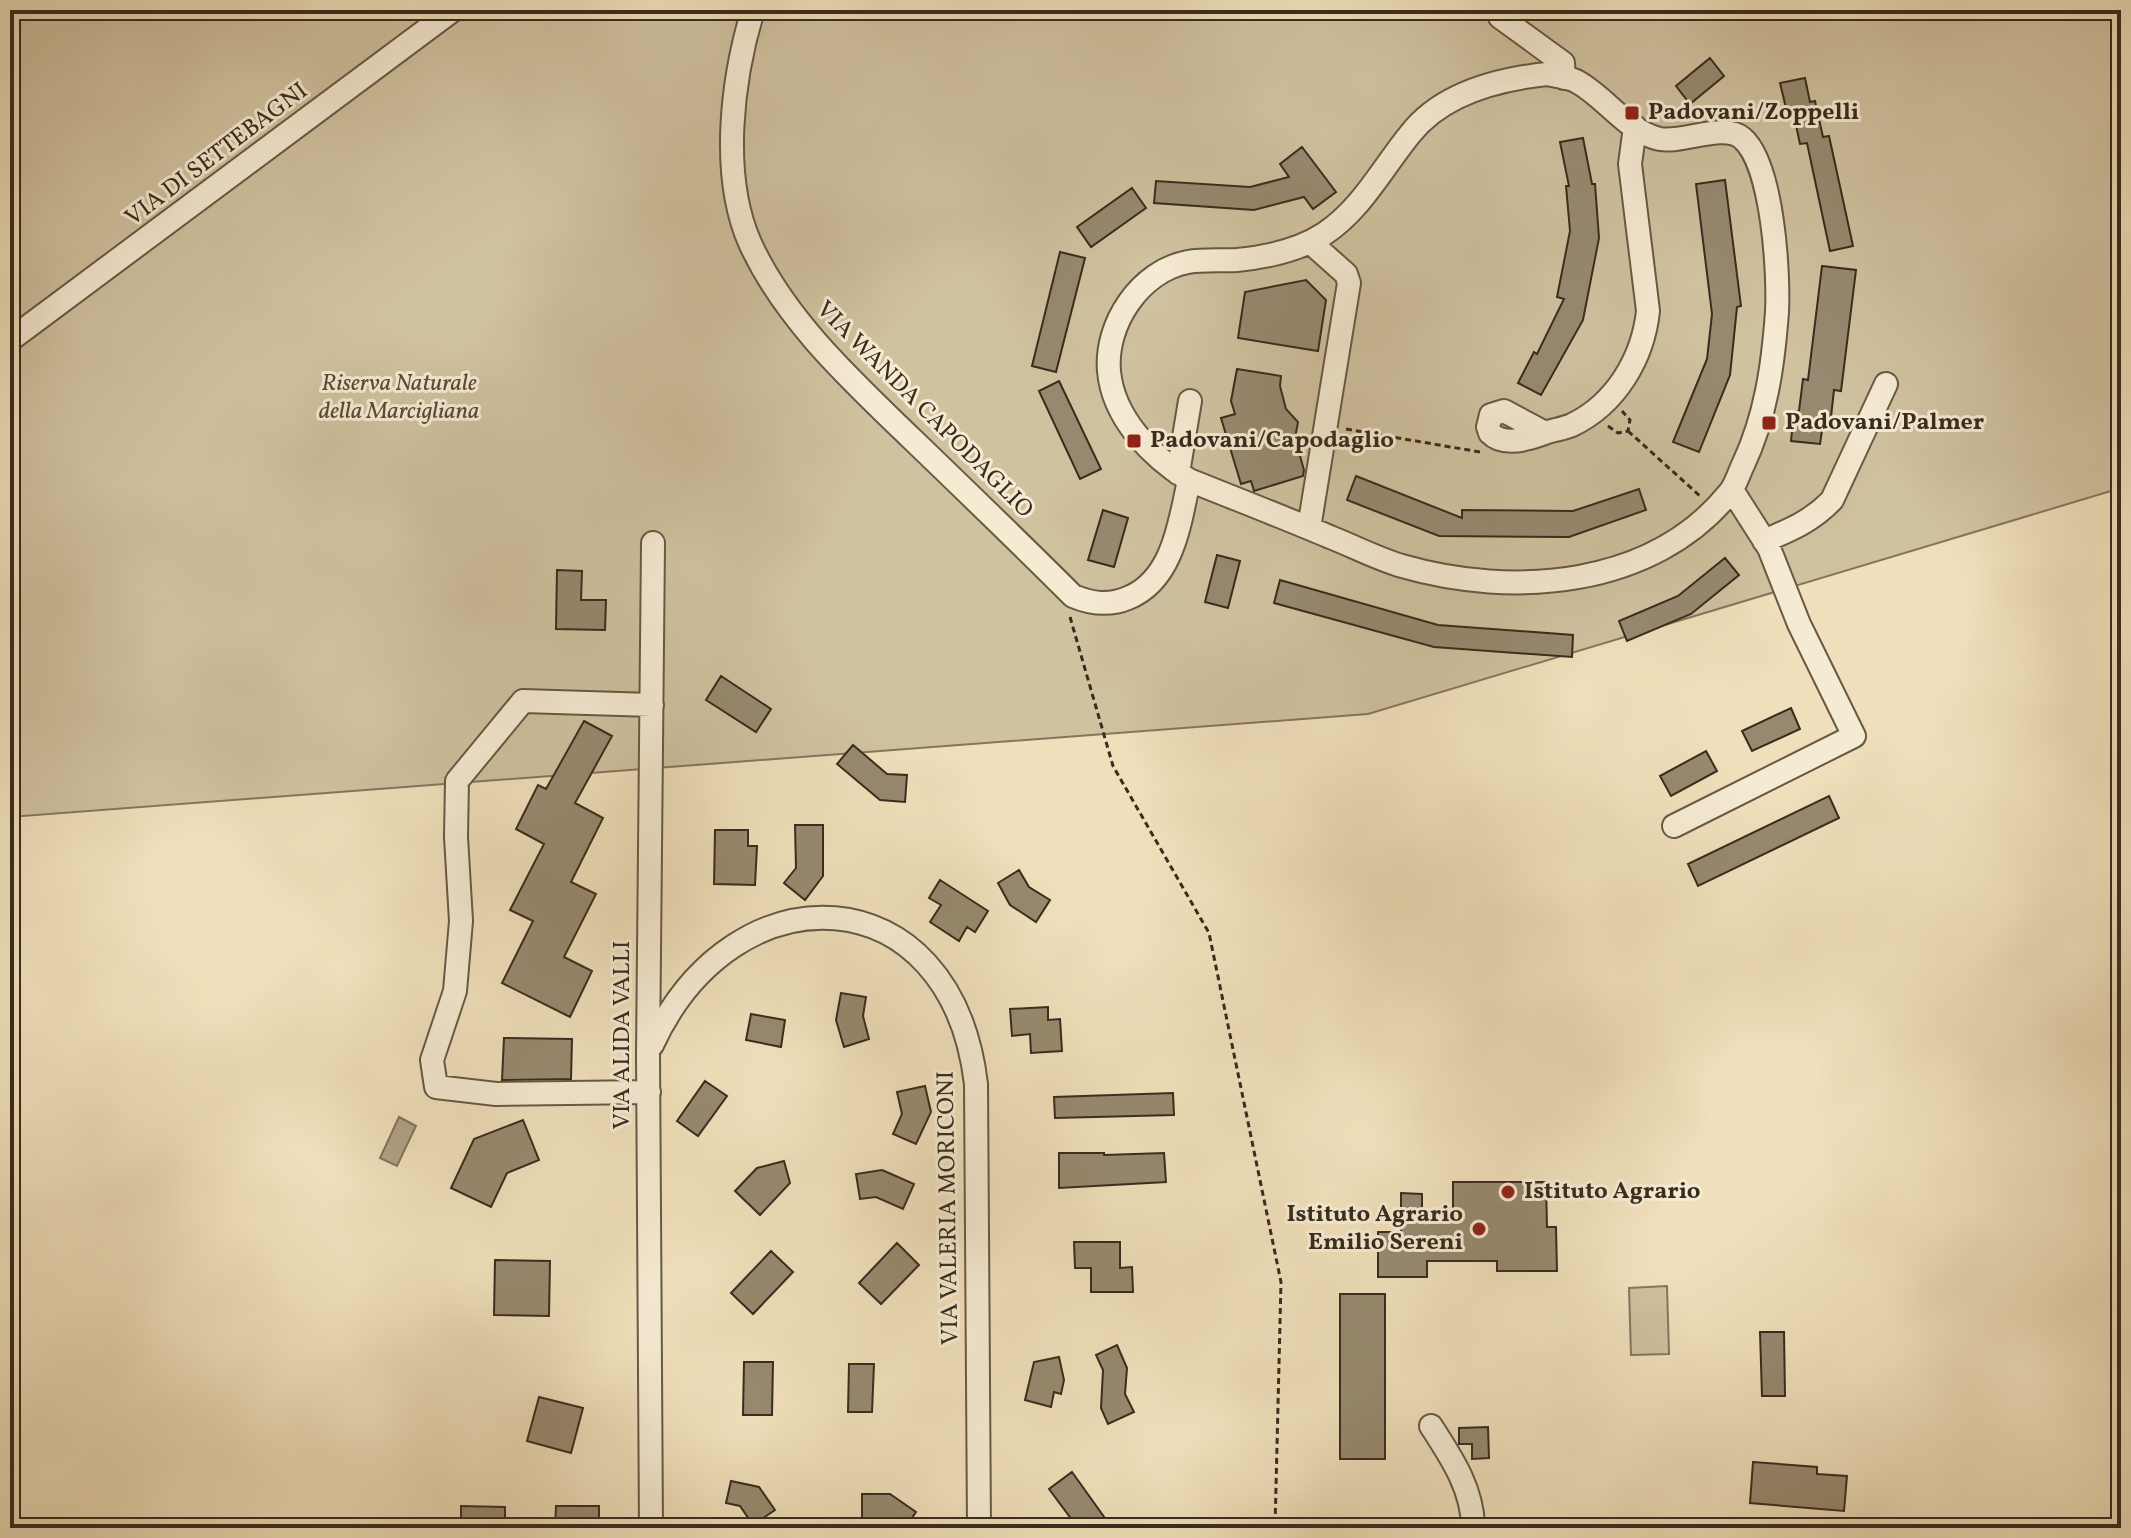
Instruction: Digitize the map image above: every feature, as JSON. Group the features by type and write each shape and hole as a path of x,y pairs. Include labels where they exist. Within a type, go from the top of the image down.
{"street":[{"name":"VIA DI SETTEBAGNI","path":"10,340 453,10"},
{"name":"VIA WANDA CAPODAGLIO","path":"753,10 740,52 734,110 734,183 750,242 791,312 860,388 1066,589 1085,601 1096,604 1123,600 1144,589 1169,557 1184,477 1190,401"},
{"path":"1500,17 1563,63 1564,78"},
{"path":"1547,74 1575,80 1642,134 1678,140 1731,132 1743,138 1762,173 1774,243 1778,296 1766,405 1752,447 1732,490 1695,527 1644,558 1596,575 1532,583 1472,580 1401,566 1184,477 1143,442 1115,397 1109,364 1112,333 1118,319 1137,293 1174,266 1206,260 1266,256 1310,242 1335,226 1356,206 1411,131 1442,106 1478,88 1514,77 1547,74"},
{"path":"1545,433 1569,426 1602,405 1632,368 1646,334 1648,311 1630,164 1635,127"},
{"path":"1309,528 1349,283 1346,274 1310,242"},
{"path":"1764,541 1819,514 1832,500 1886,384"},
{"path":"1674,826 1854,736 1799,624 1764,541 1732,490"},
{"name":"VIA ALIDA VALLI","path":"651,1528 648,1054 653,543"},
{"path":"649,1092 496,1094 436,1087 432,1060 455,991 461,921 456,837 457,781 523,701 652,705"},
{"name":"VIA VALERIA MORICONI","path":"648,1054 675,1001 709,965 745,939 786,923 831,917 873,925 895,937 936,975 962,1025 976,1084 979,1528"},
{"path":"1431,1426 1459,1471 1468,1497 1473,1528"}],"path":[{"path":"1597,432 1627,404"},
{"path":"1622,411 1630,420 1628,431"},
{"path":"1607,425 1618,433 1628,431"},
{"path":"1327,426 1489,454"},
{"path":"1628,431 1713,508"},
{"path":"1069,613 1113,766 1209,933 1281,1282 1275,1528"}],"green space":[{"name":"Riserva Naturale della Marcigliana","path":"10,10 2121,10 2121,488 1368,714 10,817"},
{"path":"1667,1286 1669,1354 1631,1355 1629,1288"}],"shaded area":[{"path":"399,1117 416,1126 397,1166 380,1158"}],"building":[{"path":"1710,58 1724,76 1690,104 1676,86"},
{"path":"1805,78 1810,102 1815,101 1823,137 1829,136 1853,246 1830,251 1807,143 1800,144 1793,111 1787,112 1780,83"},
{"path":"1583,138 1592,184 1595,184 1599,238 1583,320 1541,395 1518,383 1534,352 1537,354 1564,299 1557,297 1570,231 1566,186 1569,186 1560,142"},
{"path":"1302,147 1336,192 1313,209 1304,197 1254,210 1154,203 1156,181 1250,187 1289,177 1280,164"},
{"path":"1725,180 1741,306 1737,307 1730,375 1699,452 1673,442 1707,359 1712,314 1696,184"},
{"path":"1132,188 1146,208 1091,247 1077,227"},
{"path":"1060,252 1085,258 1056,372 1032,366"},
{"path":"1822,266 1856,270 1841,391 1834,390 1831,417 1824,417 1820,444 1791,441 1794,411 1799,411 1803,379 1808,380"},
{"path":"1306,280 1326,300 1318,351 1238,338 1245,292"},
{"path":"1237,369 1281,376 1280,386 1286,409 1298,422 1295,438 1303,476 1254,491 1251,481 1241,484 1221,418 1235,414 1231,401"},
{"path":"1059,381 1101,469 1080,479 1039,391"},
{"path":"1356,476 1462,518 1462,510 1573,511 1639,489 1646,510 1569,537 1439,536 1347,500"},
{"path":"1103,510 1128,518 1114,567 1088,560"},
{"path":"1217,555 1240,561 1228,608 1205,602"},
{"path":"1725,558 1739,575 1691,614 1627,641 1619,621 1678,596"},
{"path":"557,570 582,571 581,600 606,600 605,630 556,629"},
{"path":"1280,580 1438,625 1573,635 1572,657 1434,647 1274,603"},
{"path":"721,676 771,709 756,732 706,700"},
{"path":"1791,708 1800,729 1752,751 1742,731"},
{"path":"584,721 612,736 575,803 603,818 571,882 596,894 564,957 592,971 570,1017 502,983 533,921 510,910 544,844 516,829 538,785 546,789"},
{"path":"853,745 887,774 907,775 905,802 880,800 837,764"},
{"path":"1706,751 1717,771 1671,796 1660,776"},
{"path":"1829,796 1839,818 1698,886 1688,864"},
{"path":"795,825 823,825 823,876 805,900 784,883 796,868"},
{"path":"715,830 748,830 748,846 757,846 755,885 714,884"},
{"path":"1019,870 1029,887 1050,900 1036,922 1010,905 998,883"},
{"path":"940,880 988,911 975,932 967,927 959,941 930,922 941,905 929,898"},
{"path":"841,993 866,997 863,1016 869,1039 844,1047 836,1020"},
{"path":"1048,1007 1048,1020 1060,1019 1062,1051 1031,1053 1030,1034 1012,1036 1010,1009"},
{"path":"751,1014 785,1020 781,1047 746,1040"},
{"path":"504,1038 572,1039 571,1079 502,1080"},
{"path":"705,1081 727,1096 698,1136 677,1121"},
{"path":"925,1086 931,1112 916,1144 893,1134 902,1114 897,1092"},
{"path":"1173,1093 1174,1115 1055,1118 1054,1097"},
{"path":"523,1120 539,1160 507,1173 491,1207 451,1188 474,1139"},
{"path":"1059,1153 1164,1153 1166,1182 1059,1188"},
{"path":"784,1161 790,1183 760,1215 735,1191 757,1168"},
{"path":"882,1170 914,1184 903,1209 876,1197 860,1199 856,1174"},
{"name":"Istituto Agrario Emilio Sereni","path":"1453,1182 1546,1182 1547,1227 1556,1227 1557,1271 1497,1271 1497,1261 1427,1261 1427,1277 1378,1277 1378,1232 1401,1232 1401,1193 1422,1194 1422,1220 1453,1220"},
{"path":"1074,1242 1120,1242 1120,1268 1132,1267 1133,1292 1091,1292 1091,1268 1075,1268"},
{"path":"897,1243 919,1265 881,1304 859,1283"},
{"path":"771,1251 793,1272 753,1314 731,1293"},
{"path":"495,1260 550,1261 549,1316 494,1315"},
{"name":"Istituto Agrario Emilio Sereni","path":"1340,1294 1385,1294 1385,1459 1340,1459"},
{"path":"1760,1332 1784,1332 1785,1396 1762,1396"},
{"path":"1117,1345 1127,1368 1125,1394 1134,1412 1108,1424 1101,1408 1103,1370 1096,1355"},
{"path":"1059,1357 1064,1380 1061,1394 1054,1392 1051,1407 1025,1400 1034,1362"},
{"path":"744,1362 773,1362 772,1415 743,1415"},
{"path":"849,1364 874,1364 872,1412 848,1412"},
{"path":"539,1397 583,1408 571,1453 527,1441"},
{"path":"1488,1427 1489,1458 1472,1459 1472,1444 1459,1444 1459,1428"},
{"path":"1753,1462 1817,1467 1817,1474 1847,1476 1844,1511 1750,1503"},
{"path":"1072,1472 1112,1528 1078,1528 1049,1489"},
{"path":"731,1481 759,1487 775,1510 753,1525 740,1506 726,1503"},
{"path":"862,1494 890,1494 916,1512 905,1528 862,1523"},
{"path":"461,1506 505,1507 505,1528 461,1528"},
{"path":"556,1506 599,1506 599,1528 555,1528"}],"place":[{"name":"Padovani/Zoppelli","path":"1632,113"},
{"name":"Padovani/Palmer","path":"1769,423"},
{"name":"Padovani/Capodaglio","path":"1134,441"},
{"name":"Istituto Agrario","path":"1508,1192"},
{"name":"Istituto Agrario Emilio Sereni","path":"1479,1229"}]}
